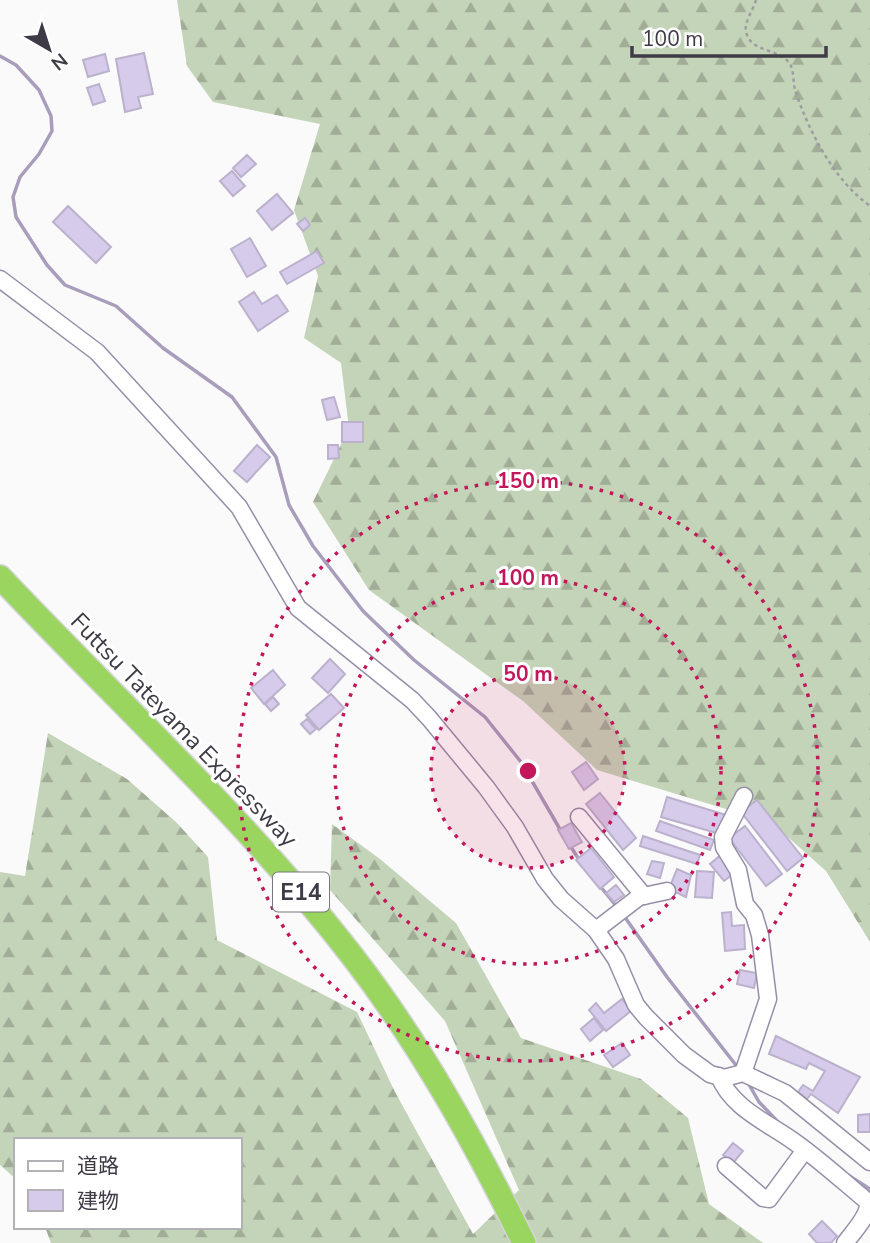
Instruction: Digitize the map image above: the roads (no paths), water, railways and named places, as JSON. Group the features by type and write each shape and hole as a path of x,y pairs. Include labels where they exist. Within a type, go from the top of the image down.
{"highway":[{"name":"Futtsu Tateyama Expressway","path":"0,577 246,830 354,958 416,1047 469,1134 524,1243"}],"street":[{"path":"0,279 74,331 150,408 239,507 298,608 412,700 429,718 494,797 545,879 561,899 596,930 616,959 636,1006 684,1055 710,1074 719,1076 743,1073 785,1093 870,1162"},
{"path":"743,1073 768,999 760,935 754,915 745,904 738,870 724,847 723,837 744,796"},
{"path":"579,817 644,896"},
{"path":"596,930 644,896 667,891"},
{"path":"719,1076 723,1087 739,1104 805,1150 870,1205 845,1243"},
{"path":"726,1166 763,1198 769,1199 805,1150"}],"waterway":[{"path":"0,56 16,65 39,90 51,116 52,131 39,154 20,177 13,197 16,217 47,265 65,285 116,306 163,348 232,397 276,457 289,505 313,546 363,611 414,660 485,717 521,762 561,831"},
{"path":"569,844 580,861"},
{"path":"600,886 617,907"},
{"path":"624,916 667,977 739,1069"},
{"path":"747,1081 759,1102 778,1122"},
{"path":"848,1175 870,1189"}]}
